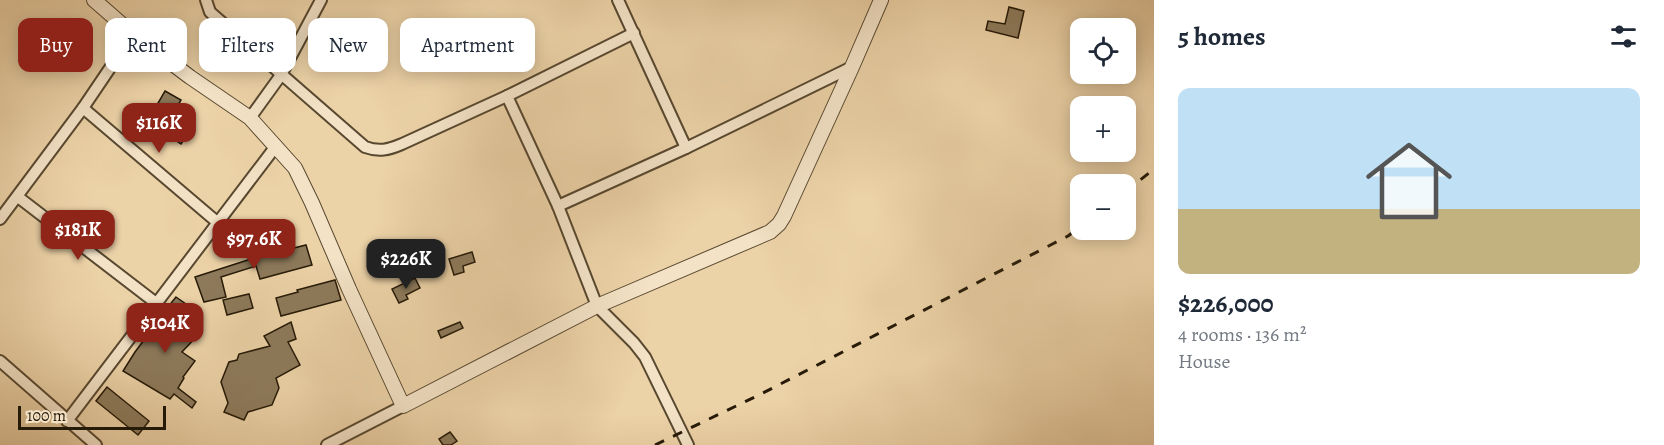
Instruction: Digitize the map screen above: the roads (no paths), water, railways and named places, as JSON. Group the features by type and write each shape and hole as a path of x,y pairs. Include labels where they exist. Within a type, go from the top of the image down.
{"street":[{"path":"94,0 115,18"},
{"path":"206,0 210,12 365,147 374,151 390,149 507,96 634,33"},
{"path":"249,118 281,75 321,0"},
{"path":"618,0 686,148"},
{"path":"327,445 597,306 770,232 779,224 881,0"},
{"path":"558,206 686,148 852,68"},
{"path":"0,219 107,72"},
{"path":"183,72 249,118 294,168 403,406"},
{"path":"507,96 558,206 597,306 645,357 688,445"},
{"path":"83,108 217,222"},
{"path":"67,421 276,146"},
{"path":"18,197 156,303"},
{"path":"0,361 96,445"}],"railway":[{"path":"1136,183 1154,169"},
{"path":"655,445 761,394 1070,234"}]}
